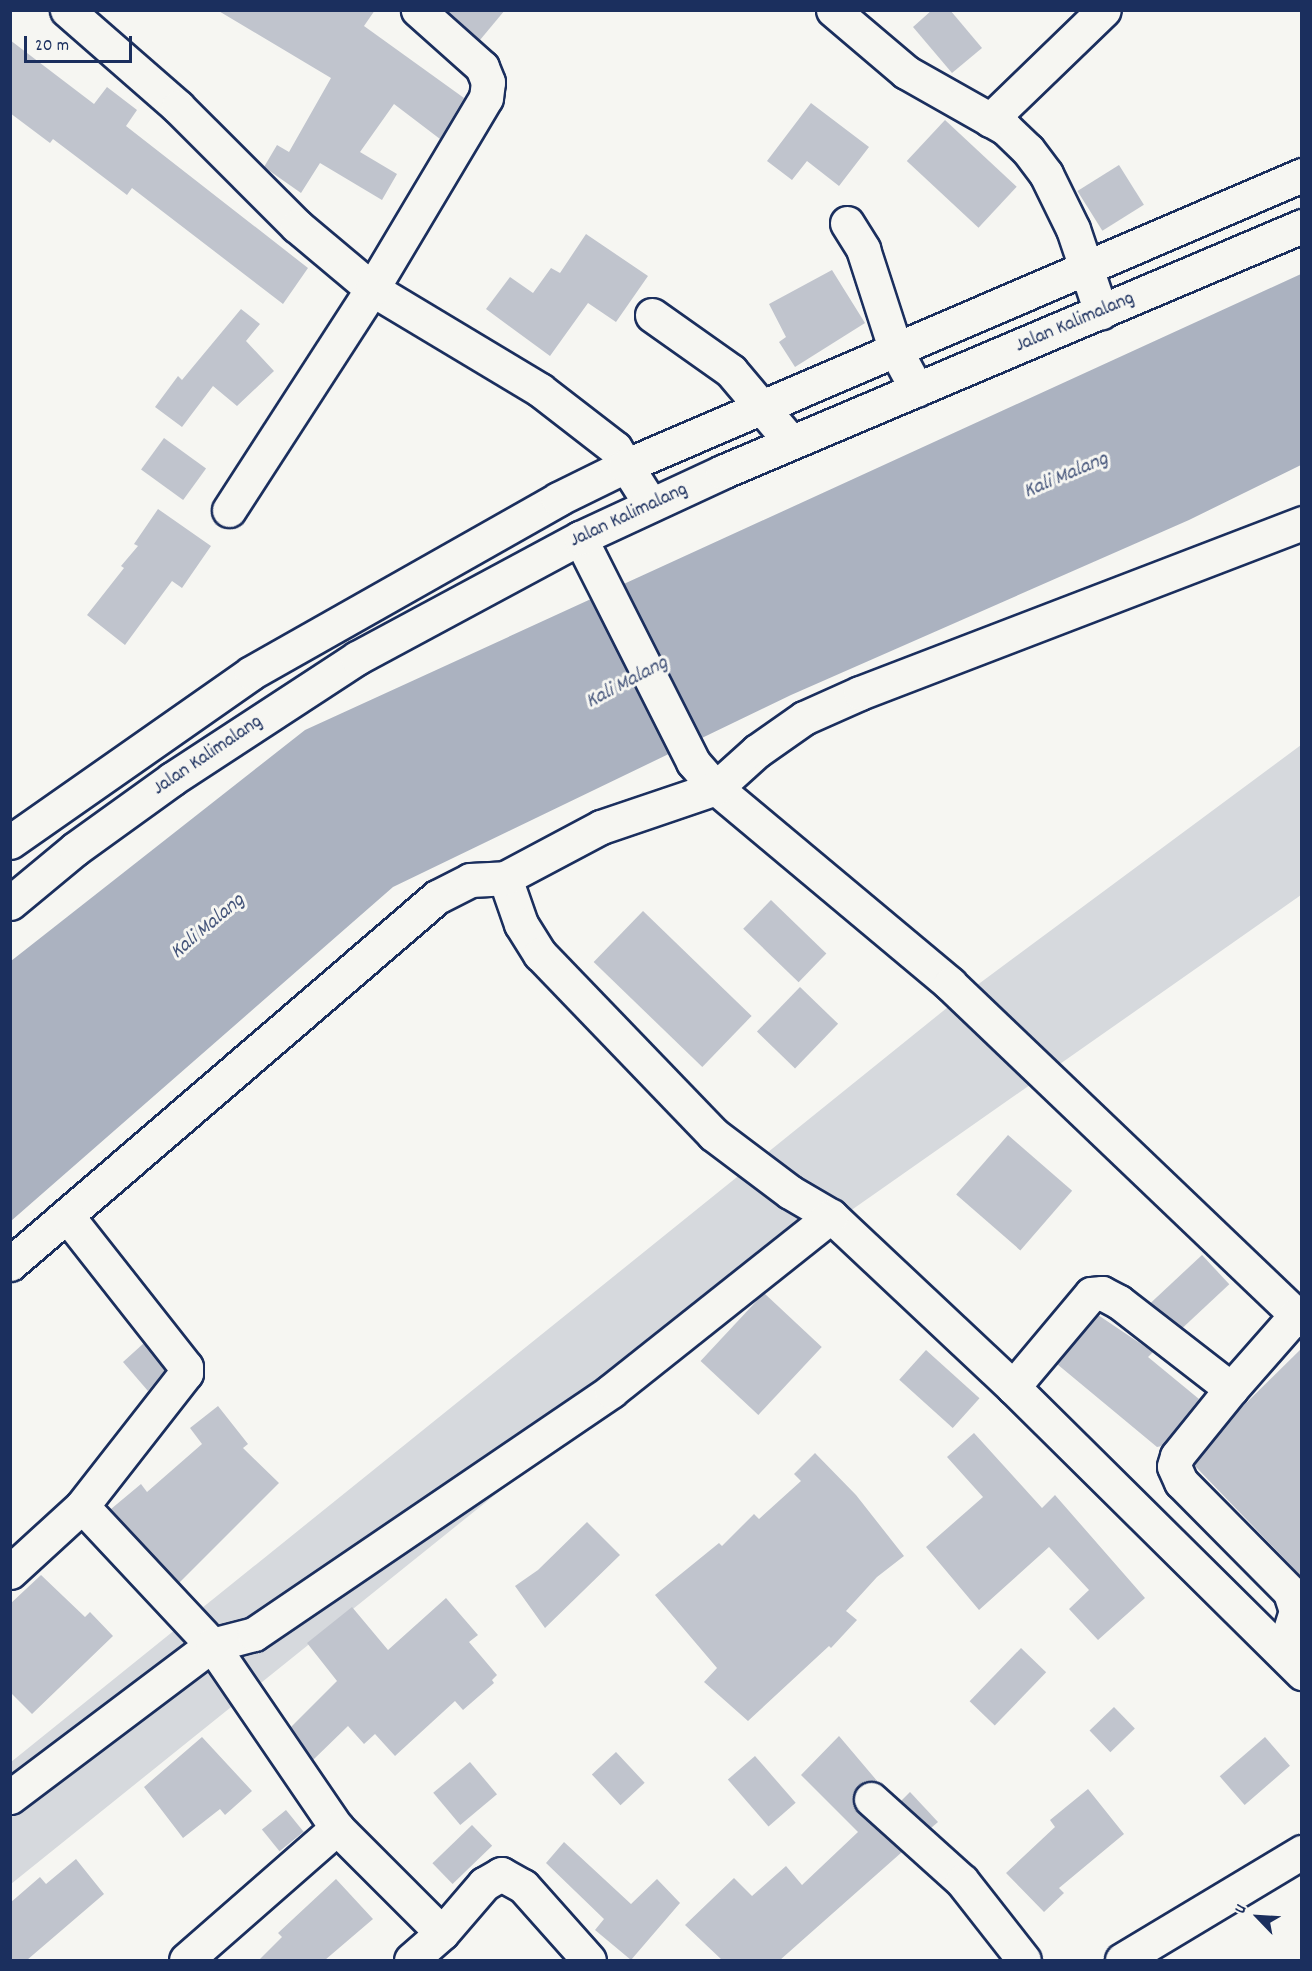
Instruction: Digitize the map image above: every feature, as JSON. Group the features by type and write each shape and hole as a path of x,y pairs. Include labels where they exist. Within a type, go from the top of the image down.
{"street":[{"path":"229,510 372,289 486,98 488,82 482,67 418,10"},
{"path":"833,10 906,72 990,120 1028,150 1046,174 1073,229 1084,269 1101,312"},
{"path":"990,120 1104,10"},
{"path":"77,14 178,107 297,226 372,289 540,390 615,448 651,505"},
{"path":"10,842 251,672 558,499 625,466 1302,175"},
{"path":"847,224 863,249 896,351 917,390"},
{"name":"Jalan Kalimalang","path":"10,903 75,849 172,779 357,658 580,538 791,442 1302,226"},
{"path":"652,315 731,371 791,442"},
{"path":"10,1264 438,897 470,880 505,878 601,827 716,788 757,751 804,718 1302,524"},
{"path":"580,538 599,580 693,762 716,788 950,984 1054,1087 1299,1317 1231,1389 1177,1456 1175,1474 1290,1592 1296,1611 1292,1663"},
{"path":"505,878 521,924 540,954 705,1126 790,1192 831,1216 1013,1387 1292,1663"},
{"path":"10,1572 82,1506 186,1370 67,1216"},
{"path":"10,1797 212,1645 254,1634 611,1391 831,1216"},
{"path":"1013,1387 1091,1294 1102,1293 1119,1302 1231,1389"},
{"path":"82,1506 212,1645 337,1828 442,1933"},
{"path":"872,1799 962,1881 1024,1960"},
{"path":"186,1960 337,1828"},
{"path":"1122,1960 1302,1852"},
{"path":"411,1960 442,1933 484,1884 501,1874 523,1886 589,1960"}],"shaded area":[{"path":"1301,745 1301,895 833,1223 11,1884 11,1762 953,1003"}],"water":[{"name":"Kali Malang","path":"1301,274 1301,465 1189,520 791,695 393,887 11,1221 11,961 305,730"}],"building":[{"path":"217,10 375,10 364,26 464,98 440,139 394,104 360,152 397,174 382,200 320,163 301,193 264,167 277,145 289,152 331,78"},
{"path":"447,10 505,10 480,40"},
{"path":"932,10 950,10 982,48 952,73 913,27"},
{"path":"10,40 94,104 107,87 137,110 126,126 308,268 283,304 132,188 127,195 53,139 50,143 10,113"},
{"path":"811,103 869,147 839,186 807,161 792,180 767,161"},
{"path":"945,120 1017,187 978,228 907,161"},
{"path":"1119,165 1144,205 1102,231 1077,191"},
{"path":"586,234 648,276 616,322 588,303 550,356 486,309 510,277 533,293 551,268 560,273"},
{"path":"832,270 865,323 795,367 779,342 786,337 769,304"},
{"path":"241,309 260,324 246,341 274,371 237,406 213,386 182,427 155,407 178,376 182,380"},
{"path":"164,438 206,469 183,500 141,470"},
{"path":"158,509 211,546 182,588 172,581 125,645 87,615 124,568 121,566 138,546 134,544"},
{"path":"771,900 826,953 799,982 743,929"},
{"path":"643,911 752,1016 702,1067 594,962"},
{"path":"800,987 838,1024 795,1068 757,1032"},
{"path":"1008,1135 1072,1191 1020,1250 956,1195"},
{"path":"1202,1255 1229,1284 1177,1333 1150,1303"},
{"path":"764,1293 822,1347 758,1415 701,1361"},
{"path":"1098,1315 1153,1352 1148,1357 1199,1399 1162,1446 1157,1447 1057,1364"},
{"path":"144,1343 165,1370 148,1391 123,1362"},
{"path":"1302,1348 1302,1577 1194,1465 1235,1414"},
{"path":"926,1350 980,1398 953,1428 899,1380"},
{"path":"218,1406 248,1444 243,1448 279,1483 179,1583 111,1509 141,1484 147,1492 202,1444 190,1428"},
{"path":"974,1433 1042,1508 1055,1495 1145,1598 1098,1640 1069,1609 1089,1590 1049,1547 979,1610 926,1547 983,1497 947,1457"},
{"path":"815,1453 856,1495 904,1556 877,1577 846,1611 857,1620 831,1648 829,1646 748,1721 704,1682 717,1668 655,1595 719,1543 722,1546 754,1514 759,1519 801,1481 794,1474"},
{"path":"587,1522 620,1555 545,1628 515,1586 538,1570"},
{"path":"41,1575 85,1617 90,1612 113,1636 32,1714 10,1692 10,1604"},
{"path":"446,1598 478,1635 469,1642 497,1675 492,1680 494,1683 463,1710 455,1701 395,1756 375,1734 364,1744 348,1726 313,1760 291,1727 337,1681 307,1643 352,1607 388,1650"},
{"path":"1021,1648 1046,1672 995,1726 970,1701"},
{"path":"1114,1707 1135,1729 1110,1752 1090,1731"},
{"path":"839,1736 878,1782 866,1781 858,1786 853,1805 902,1852 780,1960 722,1960 685,1925 734,1878 752,1896 786,1866 802,1885 858,1832 801,1775"},
{"path":"202,1737 252,1791 225,1815 220,1809 183,1838 144,1787"},
{"path":"1265,1737 1290,1766 1245,1805 1220,1776"},
{"path":"616,1752 645,1783 621,1805 592,1775"},
{"path":"755,1756 796,1803 769,1826 728,1780"},
{"path":"470,1762 497,1794 460,1825 433,1793"},
{"path":"1088,1789 1124,1834 1059,1888 1064,1893 1044,1912 1006,1873 1055,1827 1050,1820"},
{"path":"910,1792 938,1822 931,1828 901,1801"},
{"path":"286,1810 304,1832 280,1851 262,1830"},
{"path":"472,1825 492,1846 453,1884 432,1863"},
{"path":"564,1842 631,1904 657,1879 680,1903 631,1960 595,1930 604,1919 546,1863"},
{"path":"76,1859 104,1894 27,1960 10,1960 10,1903 40,1877 46,1884"},
{"path":"336,1879 373,1919 325,1960 259,1960 282,1937 278,1933"}]}
